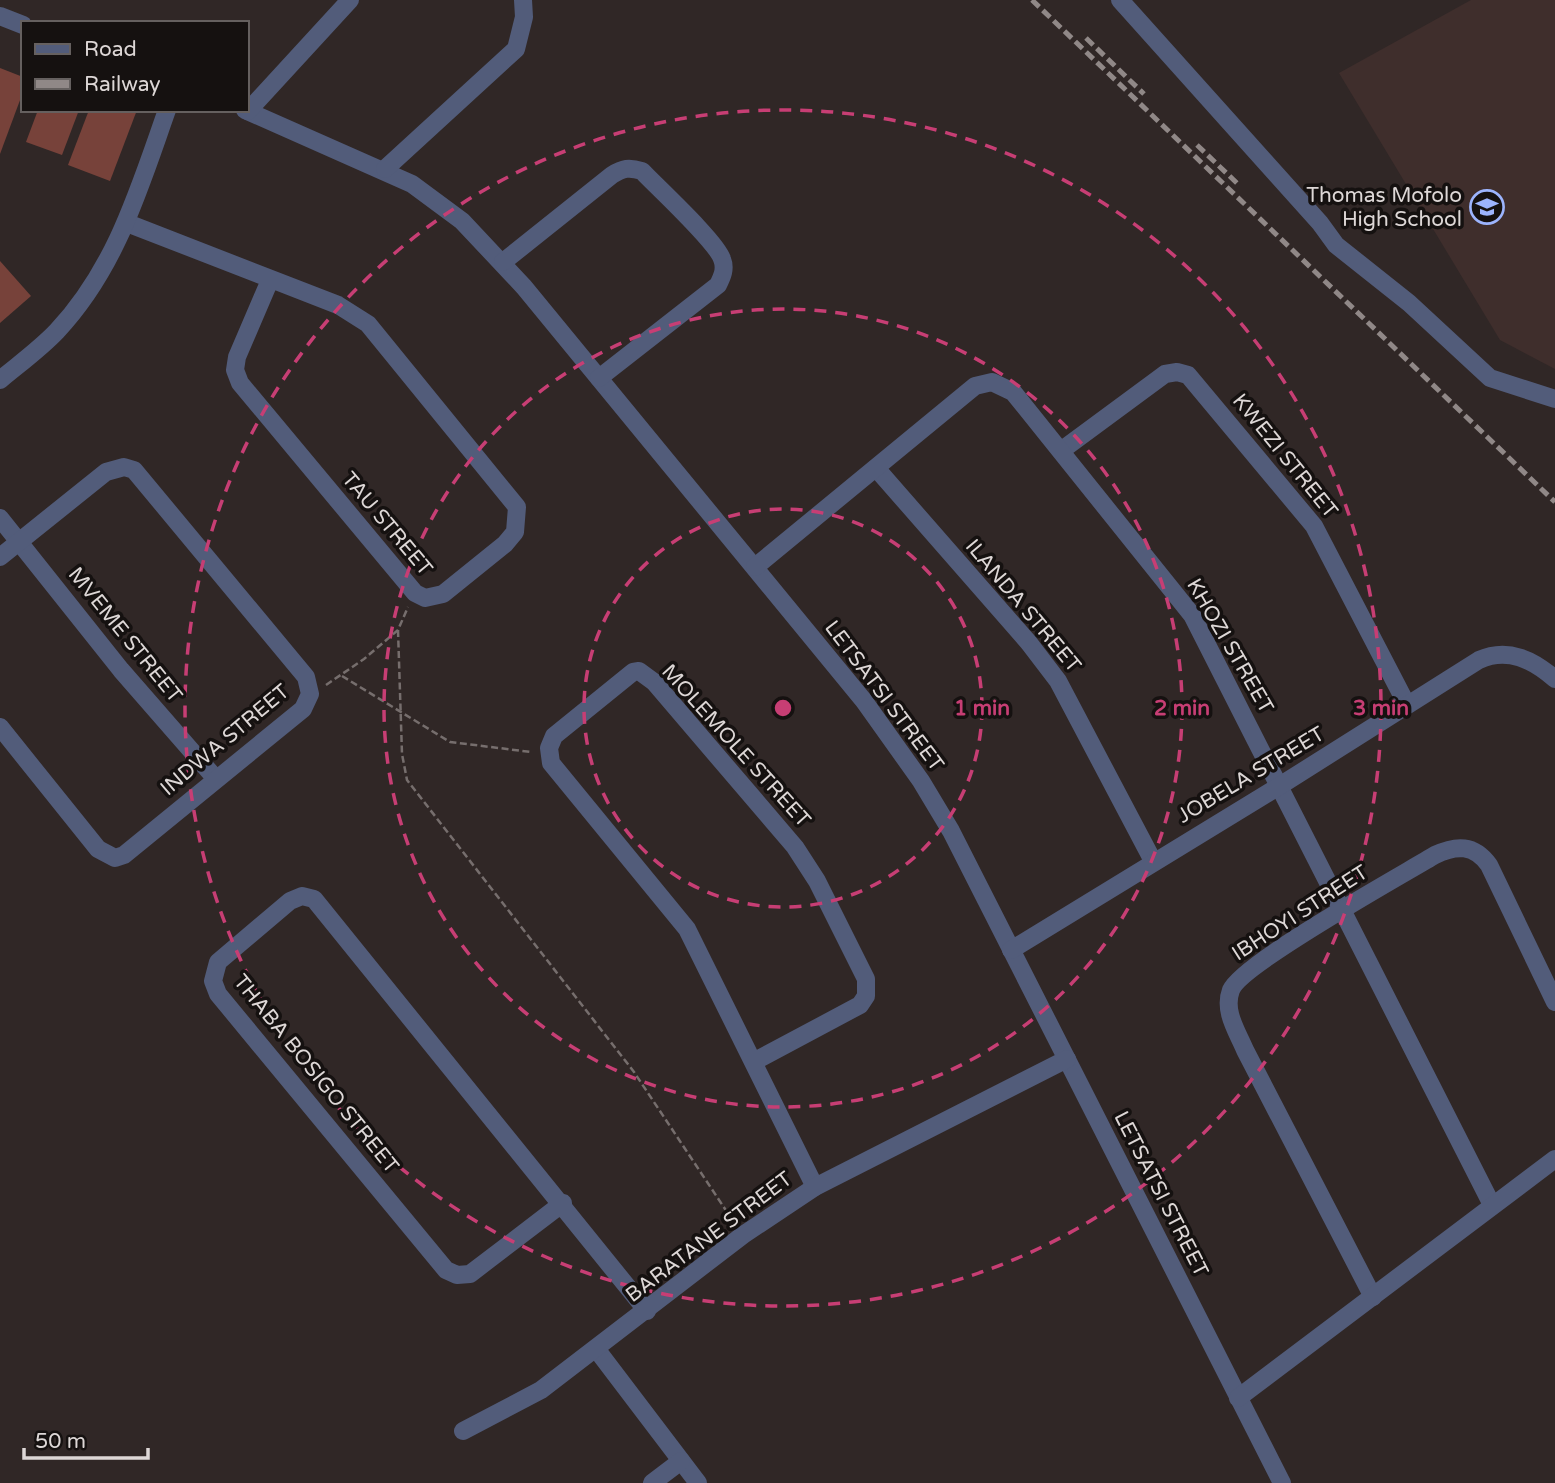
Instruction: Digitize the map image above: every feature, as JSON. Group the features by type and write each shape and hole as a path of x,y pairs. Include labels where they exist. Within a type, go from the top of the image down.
{"street":[{"path":"248,110 350,0"},
{"path":"385,169 516,49 524,17 523,0"},
{"path":"1120,0 1320,223 1336,245 1409,303 1490,377 1555,400"},
{"path":"0,16 21,24"},
{"name":"LETSATSI STREET","path":"248,111 385,169 420,189 461,221 503,262 864,701 909,763 951,831 1282,1483"},
{"path":"0,380 44,344 70,316 99,277 127,223 166,112"},
{"path":"503,262 622,168 642,171 722,258 724,269 718,285 599,378"},
{"name":"TAU STREET","path":"127,223 347,309 368,324 517,508 515,532 505,544 443,594 425,598 415,593 236,376 237,357 270,279"},
{"name":"KWEZI STREET","path":"1062,450 1165,374 1177,372 1188,375 1314,526 1407,705"},
{"name":"KHOZI STREET","path":"755,566 975,386 987,382 1002,385 1013,392 1192,615 1281,785 1340,911 1492,1205"},
{"name":"INDWA STREET","path":"0,557 106,472 124,467 134,470 306,677 310,688 309,699 303,709 124,855 109,857 98,849 0,727"},
{"name":"ILANDA STREET","path":"876,468 1029,643 1058,681 1153,861"},
{"name":"MVEME STREET","path":"0,518 121,670 216,779"},
{"name":"JOBELA STREET","path":"1011,950 1479,660 1493,655 1526,659 1555,679"},
{"name":"MOLEMOLE STREET","path":"549,754 549,743 560,729 629,674 639,671 654,682 803,857 863,972 866,996 857,1007 755,1061"},
{"path":"549,754 556,772 687,929 755,1061 815,1187"},
{"name":"IBHOYI STREET","path":"1373,1297 1257,1074 1228,1006 1233,985 1241,975 1340,911 1443,851 1469,848 1489,864 1555,1002"},
{"name":"THABA BOSIGO STREET","path":"563,1203 470,1274 457,1275 446,1270 218,994 213,981 218,962 290,901 302,896 314,898 563,1203 647,1311"},
{"name":"BARATANE STREET","path":"464,1431 526,1400 597,1350 743,1236 815,1187 1067,1059"},
{"path":"1238,1398 1555,1159"},
{"path":"597,1350 698,1483"},
{"path":"652,1483 681,1461"}],"path":[{"path":"310,688 323,687 342,676 398,630 415,593"},
{"path":"398,630 402,754 407,780 634,1072 743,1236"},
{"path":"342,676 450,742 549,754"}],"shaded area":[{"name":"Thomas Mofolo High School","path":"1471,0 1555,0 1555,369 1500,340 1339,73"},
{"path":"0,68 21,76 21,97 0,154"},
{"path":"37,112 78,112 62,155 26,142"},
{"path":"88,112 136,112 110,181 68,165"},
{"path":"0,261 31,296 0,323"}],"railway":[{"path":"1032,0 1555,502"},
{"path":"1086,38 1144,94"},
{"path":"1197,145 1240,186"}],"place":[{"name":"Thomas Mofolo High School","path":"1487,207"}]}
